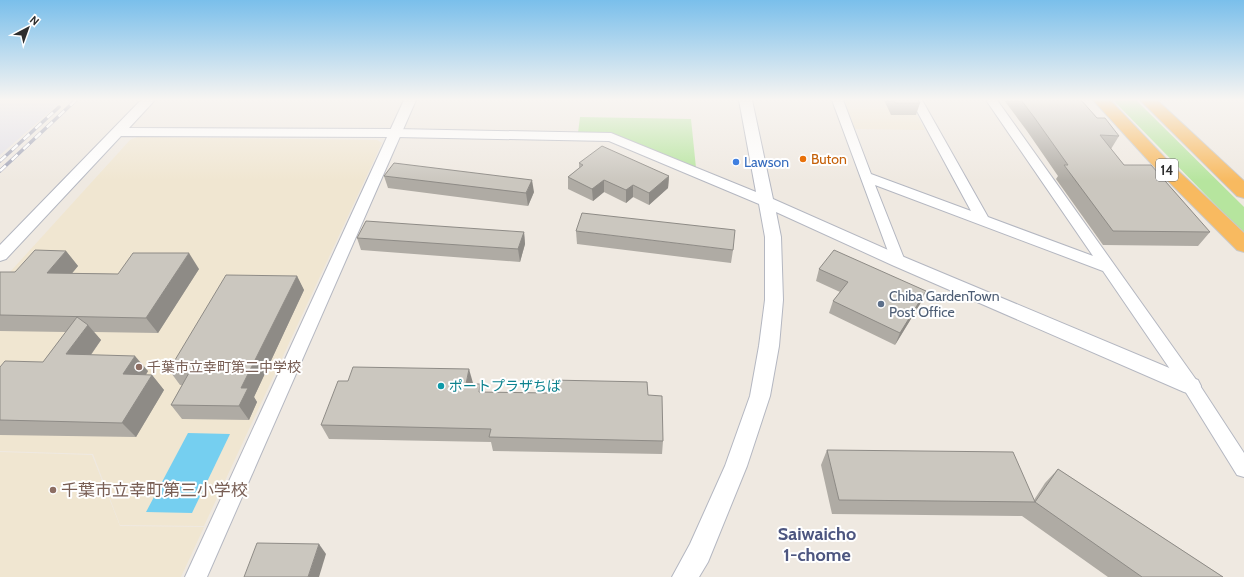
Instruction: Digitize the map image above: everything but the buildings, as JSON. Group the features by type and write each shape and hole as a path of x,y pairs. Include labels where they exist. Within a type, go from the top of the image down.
{"highway":[{"name":"14","path":"1126,127 1164,167 1239,241 1244,255"},
{"path":"1176,127 1244,192"}],"street":[{"path":"0,255 123,127"},
{"path":"196,577 398,127"},
{"path":"685,577 699,553 736,466 760,396 769,346 774,300 773,237 751,127"},
{"path":"847,127 898,261"},
{"path":"932,127 983,220"},
{"path":"1011,127 1192,386 1244,468"},
{"path":"118,132 395,133 611,137 765,201 898,261 1192,386"},
{"path":"867,177 1108,267"}],"shaded area":[{"path":"0,127 32,127 0,155"},
{"path":"854,127 923,127 925,130 855,129"},
{"name":"千葉市立幸町第二中学校","path":"137,137 377,140 382,143 204,526 120,525 93,454 0,451 0,283 130,140"},
{"name":"千葉市立幸町第三小学校","path":"0,452 92,455 120,526 204,527 181,577 0,577"}],"green space":[{"path":"579,127 692,127 696,168 613,134 578,133"},
{"path":"1139,127 1163,127 1244,207 1244,234"}],"water":[{"path":"188,433 230,434 192,513 146,512"}],"railway":[{"path":"0,161 37,127"},
{"path":"0,171 47,127"}],"place":[{"name":"Buton","path":"803,159"},
{"name":"Lawson","path":"736,162"},
{"name":"Chiba GardenTown Post Office","path":"881,304"},
{"name":"千葉市立幸町第二中学校","path":"139,367"},
{"name":"ポートプラザちば","path":"441,386"},
{"name":"千葉市立幸町第三小学校","path":"53,490"}],"district":[{"name":"Saiwaicho 1-chome","path":"817,544"}]}
